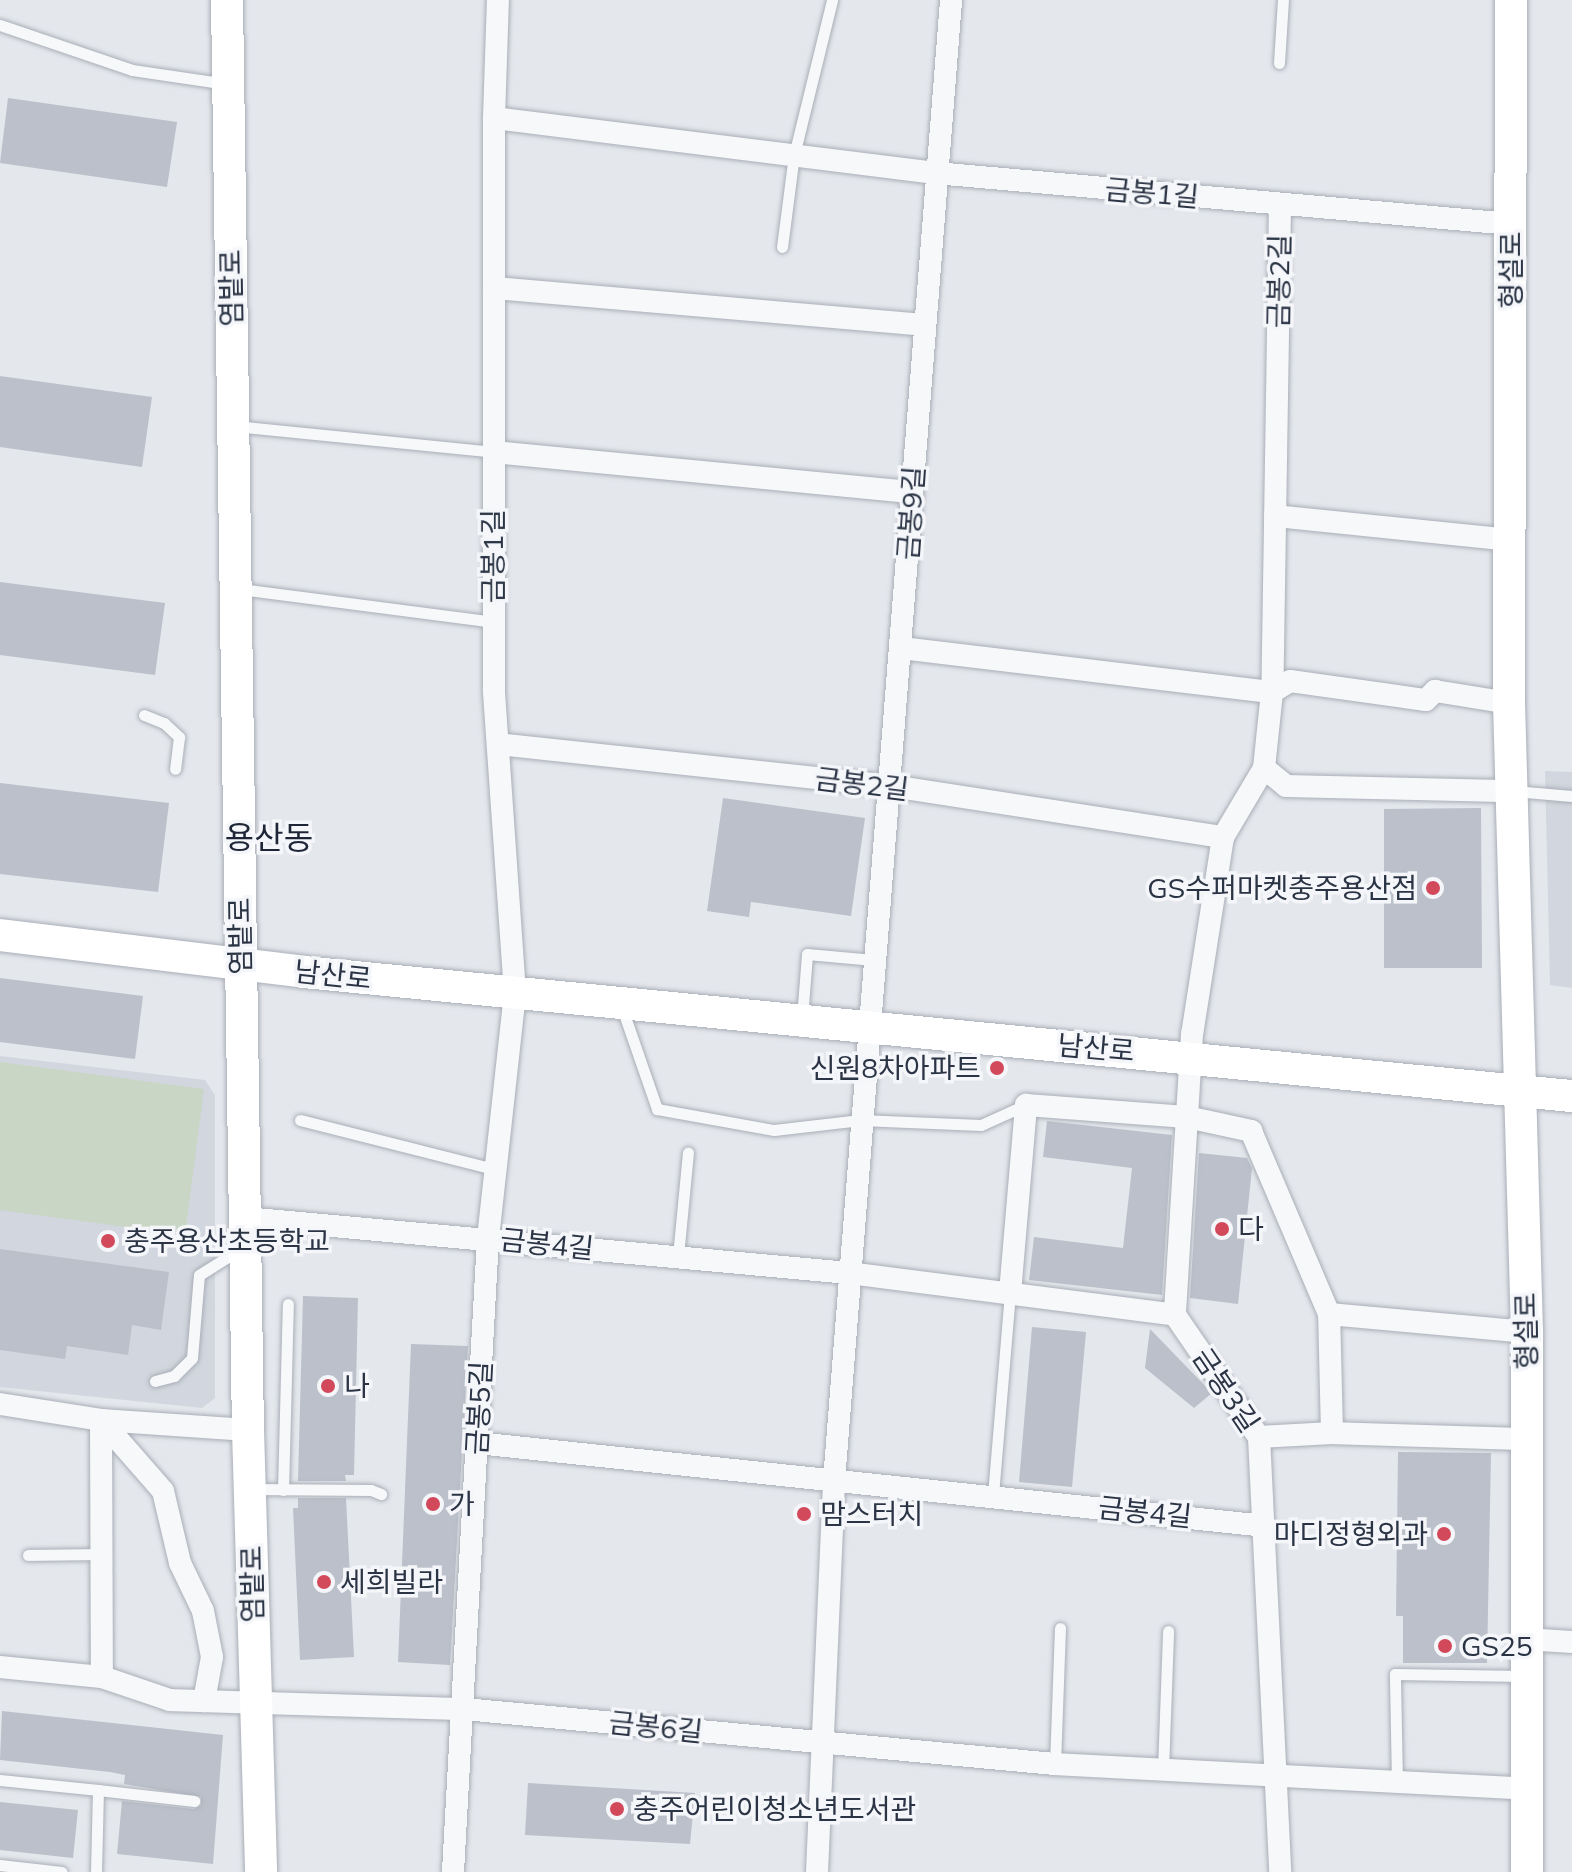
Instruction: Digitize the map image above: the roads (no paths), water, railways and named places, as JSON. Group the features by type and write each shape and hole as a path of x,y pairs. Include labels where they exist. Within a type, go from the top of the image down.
{"street":[{"name":"염밭로","path":"227,0 248,1430 261,1872"},
{"name":"금봉1길","path":"498,0 494,118 493,622 515,993"},
{"name":"금봉9길","path":"867,1026 892,786 935,173 951,0"},
{"name":"형설로","path":"1511,0 1509,703 1527,1332 1527,1872"},
{"name":"금봉1길","path":"494,118 935,173 1511,224"},
{"name":"금봉2길","path":"1190,1057 1223,837 1264,768 1272,692 1280,205"},
{"path":"494,288 924,325"},
{"path":"494,452 912,492"},
{"path":"1275,516 1510,540"},
{"path":"901,648 1272,692 1290,681 1426,700 1435,691 1509,703"},
{"name":"금봉2길","path":"498,744 892,786 1223,837"},
{"path":"1264,768 1286,786 1513,791"},
{"name":"남산로","path":"0,935 240,965 1572,1096"},
{"name":"금봉5길","path":"453,1872 488,1238 515,993"},
{"path":"817,1872 834,1481 867,1026"},
{"path":"1175,1315 1190,1057"},
{"path":"1010,1293 1026,1105 1187,1117 1251,1131 1329,1314 1332,1433"},
{"name":"금봉4길","path":"245,1232 488,1238 849,1273 1175,1315"},
{"path":"1329,1314 1527,1332"},
{"name":"금봉3길","path":"1175,1315 1259,1437 1280,1872"},
{"path":"0,1404 101,1420 248,1430"},
{"path":"101,1420 99,1554 102,1677"},
{"path":"101,1420 163,1491 180,1563 203,1611 212,1657 204,1701"},
{"path":"1259,1437 1332,1433 1526,1439"},
{"name":"금봉4길","path":"477,1443 1265,1526"},
{"path":"1525,1639 1572,1642"},
{"name":"금봉6길","path":"0,1667 102,1677 170,1700 464,1709 1055,1764 1526,1789"}],"lane":[{"path":"782,247 794,155 832,0"},
{"path":"1279,63 1283,0"},
{"path":"0,25 132,70 229,84"},
{"path":"233,426 494,452"},
{"path":"235,589 493,622"},
{"path":"144,715 164,723 179,737 175,769"},
{"path":"1513,791 1572,796"},
{"path":"802,1021 807,954 874,960"},
{"path":"620,1001 657,1109 774,1130 860,1120 981,1125 1026,1105"},
{"path":"300,1120 494,1169"},
{"path":"678,1256 688,1152"},
{"path":"155,1381 174,1376 192,1358 199,1275 245,1232"},
{"path":"993,1495 1010,1293"},
{"path":"283,1490 288,1304"},
{"path":"250,1489 381,1494"},
{"path":"28,1555 99,1554"},
{"path":"1055,1764 1060,1628"},
{"path":"1163,1771 1168,1631"},
{"path":"1397,1783 1395,1674 1526,1676"},
{"path":"0,1780 194,1801"},
{"path":"96,1872 98,1790"},
{"path":"0,1865 62,1872"}],"place":[{"name":"GS수퍼마켓충주용산점","path":"1433,888"},
{"name":"신원8차아파트","path":"997,1068"},
{"name":"다","path":"1222,1229"},
{"name":"충주용산초등학교","path":"108,1241"},
{"name":"나","path":"328,1386"},
{"name":"가","path":"433,1504"},
{"name":"맘스터치","path":"804,1514"},
{"name":"마디정형외과","path":"1444,1534"},
{"name":"세희빌라","path":"324,1582"},
{"name":"GS25","path":"1445,1646"},
{"name":"충주어린이청소년도서관","path":"617,1809"}],"district":[{"name":"용산동","path":"269,837"}]}
